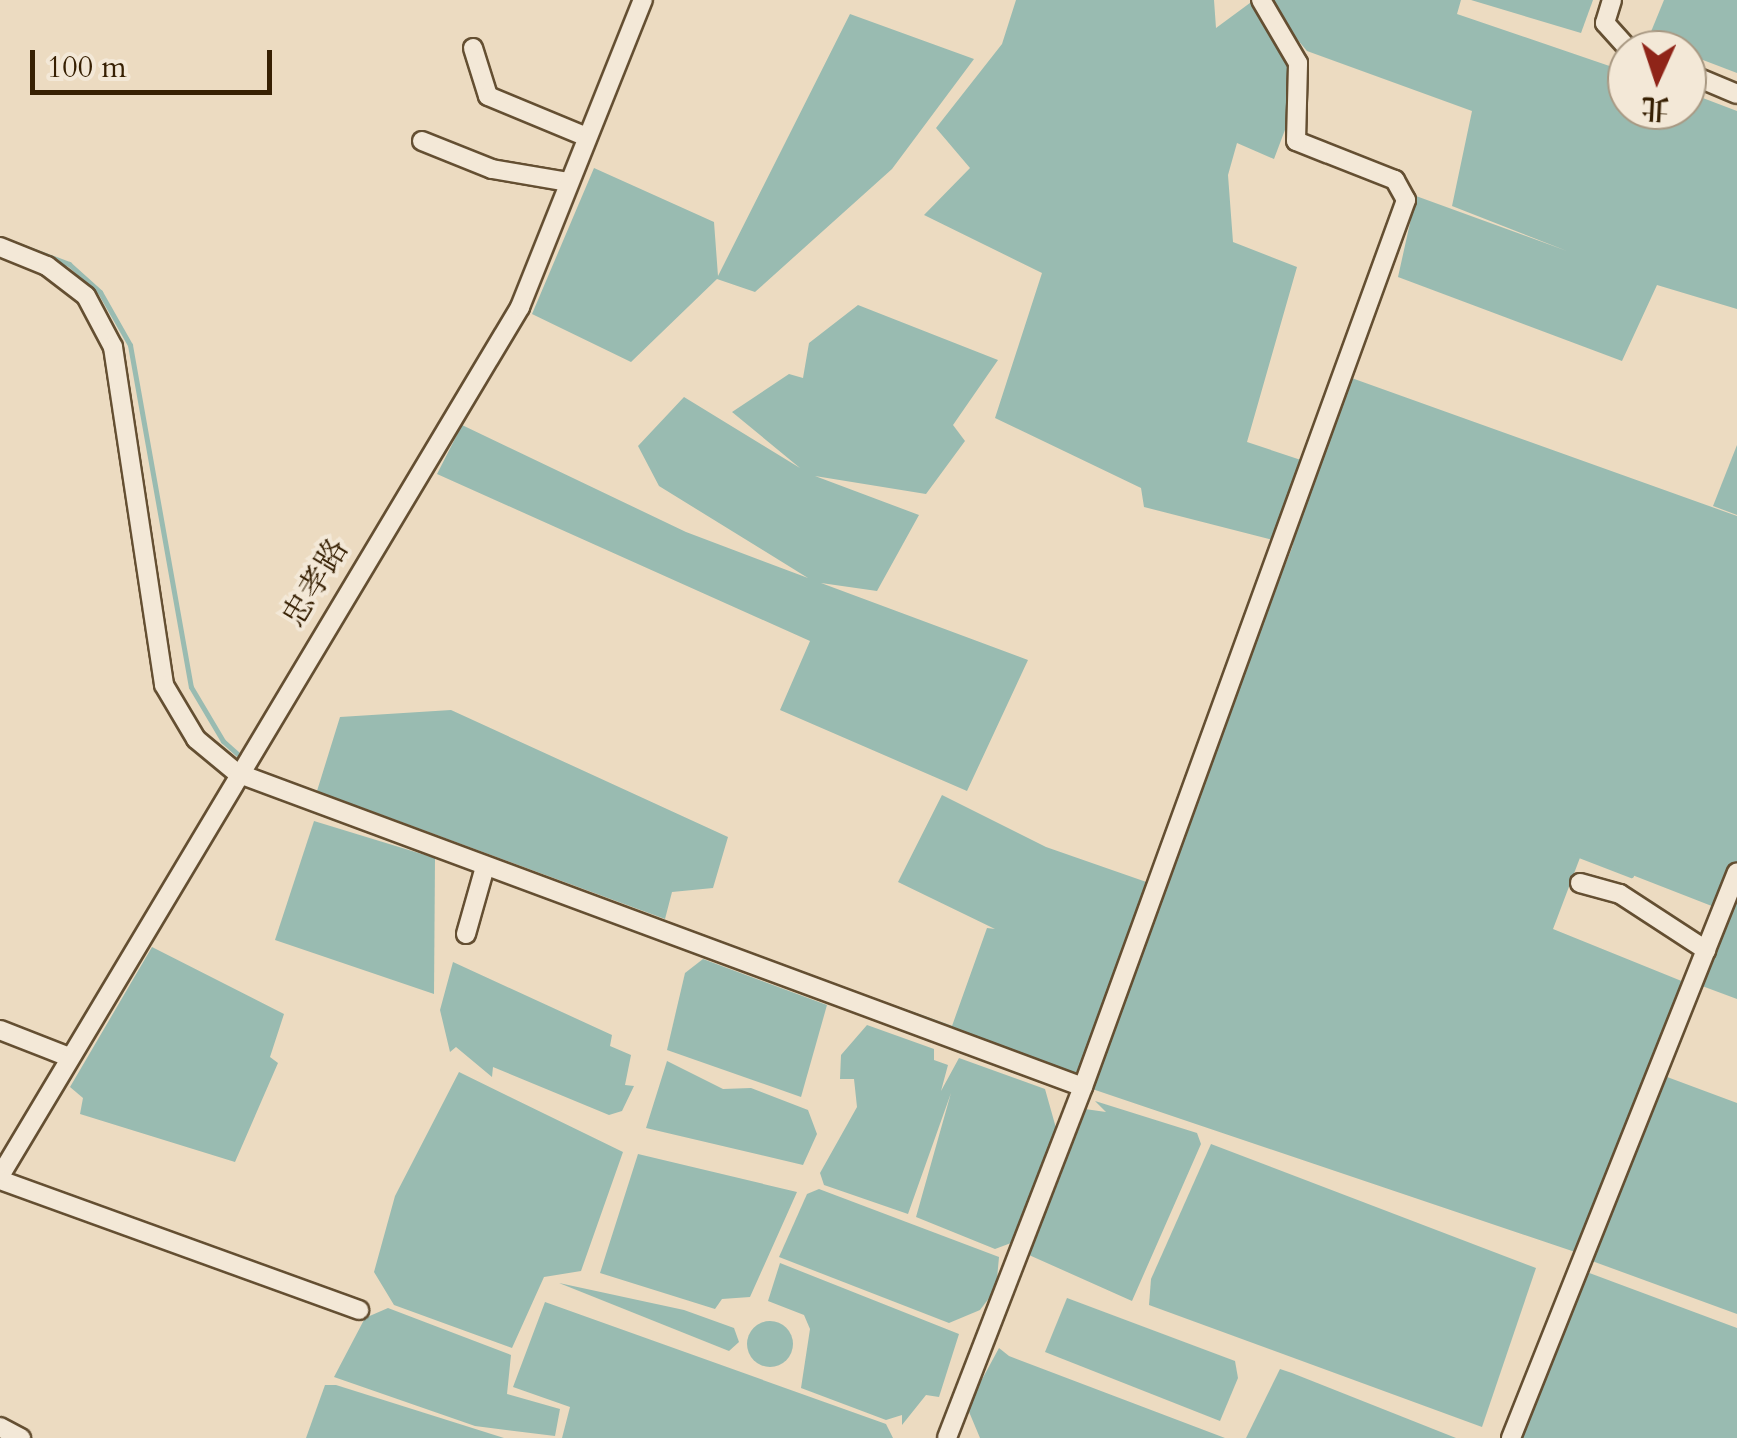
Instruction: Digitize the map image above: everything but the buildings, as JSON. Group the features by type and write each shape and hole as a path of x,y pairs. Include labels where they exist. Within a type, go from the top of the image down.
{"street":[{"name":"忠孝路","path":"0,1178 237,772 520,307 643,0"},
{"path":"947,1438 1083,1087 1406,200 1395,180 1296,140 1298,63 1261,0"},
{"path":"1611,30 1605,23 1612,0"},
{"path":"473,48 488,96 588,137"},
{"path":"1707,82 1737,94"},
{"path":"422,141 492,169 570,182"},
{"path":"0,247 48,266 86,296 112,347 164,684 196,739 237,772 1083,1087"},
{"path":"466,934 485,867"},
{"path":"1511,1438 1737,872"},
{"path":"1580,883 1620,894 1706,950"},
{"path":"0,1030 69,1057"},
{"path":"0,1178 358,1310"},
{"path":"0,1427 22,1438"}],"water":[{"path":"1016,0 1214,0 1216,28 1254,0 1276,28 1297,98 1274,159 1237,143 1228,175 1233,242 1297,267 1247,442 1313,464 1346,376 1737,516 1737,999 1694,983 1722,910 1581,855 1553,929 1684,982 1581,1254 947,1040 987,928 995,929 898,882 942,795 1046,847 1155,885 1292,548 1311,470 1273,540 1144,507 1141,488 995,418 1042,273 924,215 970,168 936,128 1002,44"},
{"path":"1264,0 1461,0 1457,14 1607,65 1607,130 1707,130 1707,100 1737,111 1737,309 1657,285 1622,361 1398,277 1416,196 1567,251 1452,206 1472,111 1307,51"},
{"path":"1471,0 1593,0 1581,33"},
{"path":"1664,0 1737,0 1737,73 1707,62 1707,30 1652,30"},
{"path":"850,14 974,59 892,169 755,292 717,279 631,362 532,314 594,168 714,222 718,276"},
{"path":"858,305 998,360 953,425 965,441 926,494 815,476 919,515 877,591 821,583 1028,660 967,791 780,710 810,641 437,474 462,425 686,532 808,578 659,486 638,446 684,397 800,468 732,412 789,374 803,378 809,343"},
{"path":"1737,445 1737,515 1713,506"},
{"path":"451,710 728,837 713,888 672,892 665,919 317,791 340,717"},
{"path":"314,821 435,858 434,994 275,940"},
{"path":"152,947 284,1014 270,1057 278,1063 235,1162 80,1114 83,1098 70,1087"},
{"path":"703,959 827,1005 801,1097 667,1050 685,973"},
{"path":"453,962 612,1035 610,1046 631,1055 625,1085 634,1086 622,1111 609,1115 493,1067 492,1077 456,1047 450,1052 440,1010"},
{"path":"867,1025 934,1049 934,1060 948,1065 941,1091 959,1058 1045,1089 1056,1128 1011,1243 995,1249 916,1217 951,1093 908,1214 824,1185 820,1173 857,1107 854,1079 840,1079 841,1055"},
{"path":"667,1061 723,1089 751,1088 808,1110 817,1134 803,1165 646,1128"},
{"path":"1651,1071 1737,1103 1737,1314 1592,1261"},
{"path":"459,1072 623,1152 581,1271 544,1277 512,1348 394,1305 374,1272 395,1196"},
{"path":"1095,1101 1197,1133 1201,1144 1132,1301 1029,1255 1085,1109 1106,1112"},
{"path":"1211,1144 1536,1268 1482,1427 1149,1305 1151,1279"},
{"path":"638,1154 797,1192 750,1297 722,1299 715,1309 600,1273"},
{"path":"819,1189 999,1257 996,1289 980,1310 949,1323 779,1257 807,1194"},
{"path":"780,1263 959,1334 939,1397 926,1395 902,1425 902,1415 886,1420 801,1388 810,1329 804,1315 768,1301"},
{"path":"1584,1271 1737,1328 1737,1438 1519,1438"},
{"path":"559,1283 684,1310 734,1328 739,1342 729,1351"},
{"path":"1067,1298 1235,1361 1238,1378 1220,1421 1045,1352"},
{"path":"545,1302 886,1424 893,1438 562,1438 570,1407 513,1387"},
{"path":"388,1308 511,1355 507,1394 560,1409 555,1436 475,1426 334,1377 365,1318"},
{"path":"770,1321 786,1328 793,1344 786,1360 770,1367 754,1360 747,1344 754,1328"},
{"path":"999,1348 1009,1356 1225,1438 980,1438 967,1407"},
{"path":"1280,1369 1292,1373 1456,1438 1246,1438"},
{"path":"325,1385 336,1385 504,1438 306,1438"}],"waterway":[{"path":"0,238 69,264 100,292 130,345 191,687 223,741 261,775"},
{"path":"1576,854 1631,875"},
{"path":"871,999 955,1029"}]}
